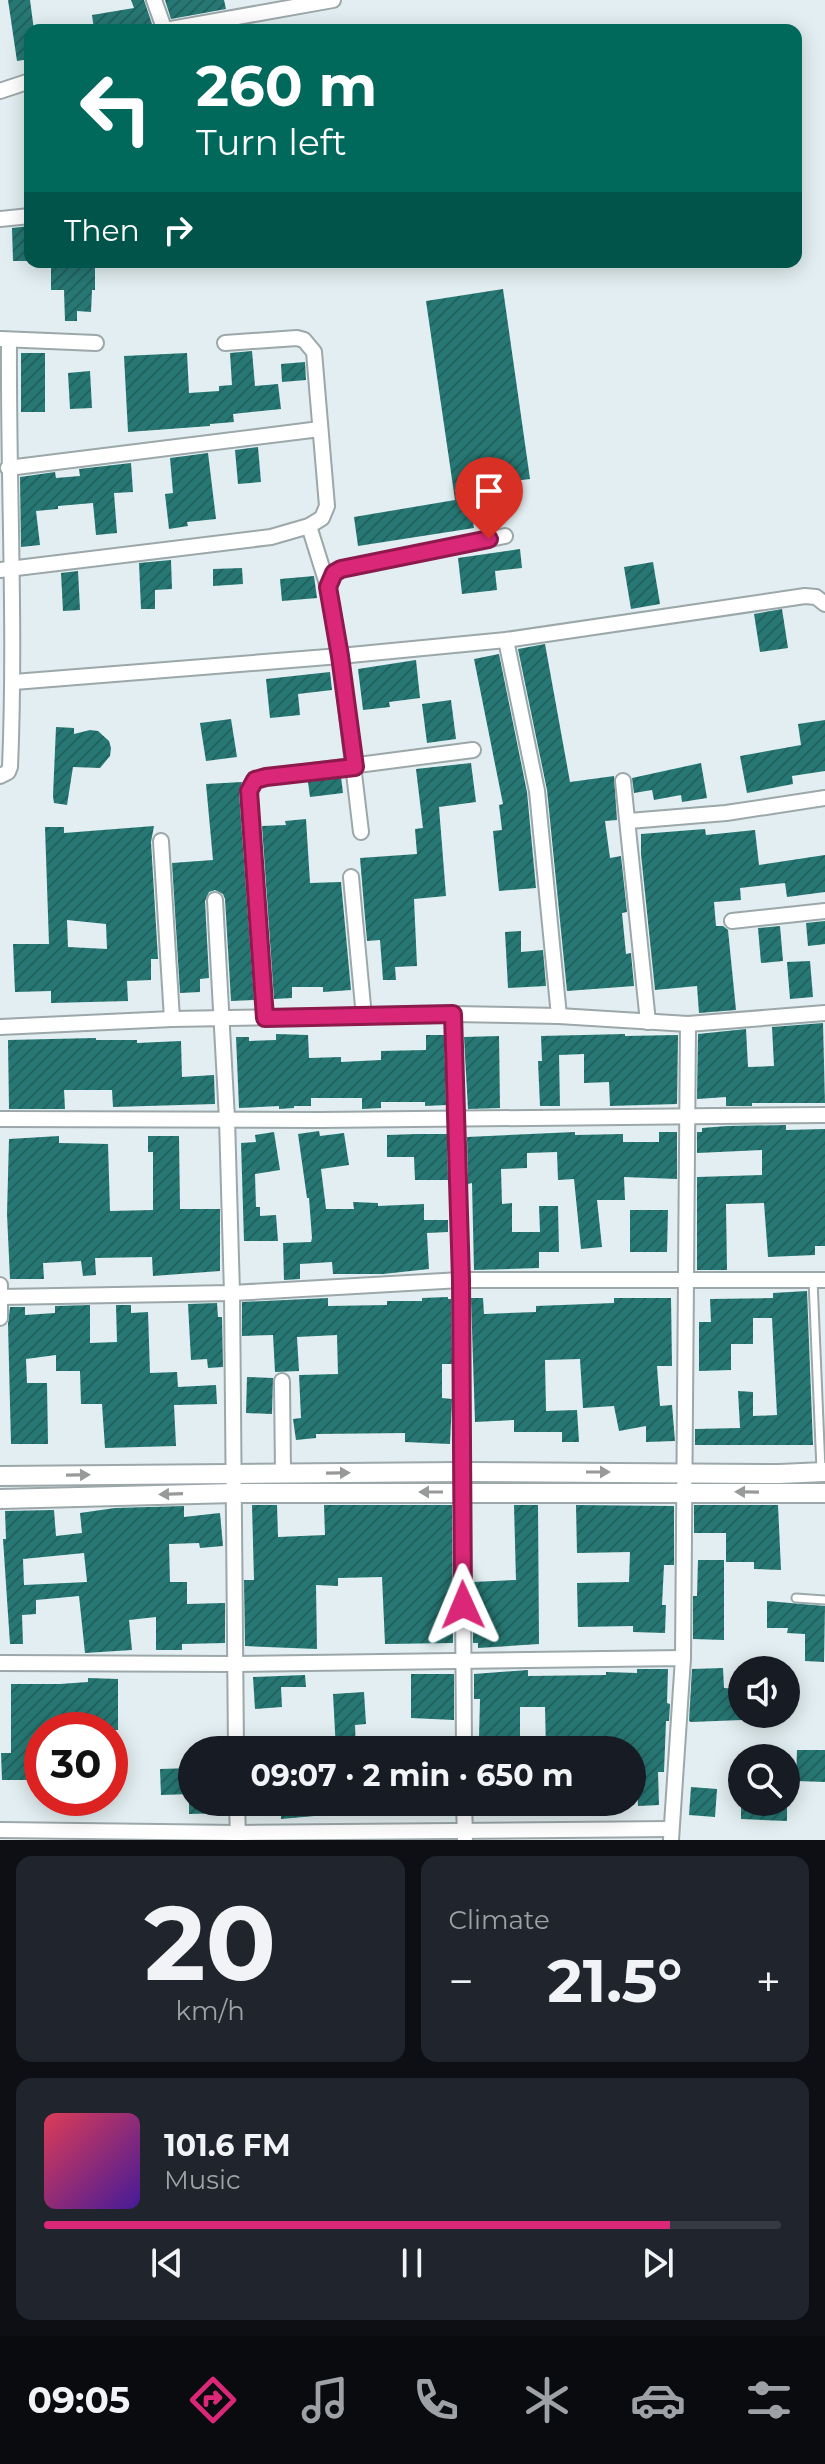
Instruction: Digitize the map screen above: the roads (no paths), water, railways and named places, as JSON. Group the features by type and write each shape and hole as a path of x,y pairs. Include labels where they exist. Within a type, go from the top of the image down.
{"street":[{"path":"154,0 163,24"},
{"path":"194,24 333,0"},
{"path":"0,91 24,83"},
{"path":"0,219 24,217"},
{"path":"7,570 271,537 309,526 322,518 327,506 314,352 310,344 297,338 225,343"},
{"path":"0,776 10,767 14,682 7,570 5,339 96,343"},
{"path":"8,468 320,429"},
{"path":"309,526 328,587 340,656 361,832"},
{"path":"328,587 334,573 341,569 505,536"},
{"path":"14,682 506,640 805,596 816,597 825,604"},
{"path":"506,640 537,791 559,1016"},
{"path":"265,1018 249,791 251,784 266,777 473,750"},
{"path":"623,781 648,1022"},
{"path":"629,821 726,813 825,798"},
{"path":"161,841 172,1019"},
{"path":"351,877 364,1017"},
{"path":"215,900 227,1119 232,1293 236,1736"},
{"path":"732,921 825,911"},
{"path":"0,1027 222,1017 453,1014 559,1016 688,1024 825,1013"},
{"path":"453,1014 461,1280 464,1736"},
{"path":"0,1830 238,1836 671,1835 683,1658 688,1024"},
{"path":"0,1119 825,1115"},
{"path":"0,1297 232,1293 461,1280 819,1280"},
{"path":"0,1285 0,1318"},
{"path":"282,1381 283,1473"},
{"path":"0,1499 235,1483 283,1473 823,1472"},
{"path":"0,1476 462,1492 825,1493"},
{"path":"0,1663 234,1664 683,1658"},
{"path":"237,1816 238,1836"}],"lane":[{"path":"819,1280 823,1472"},
{"path":"796,1598 825,1600"}]}
